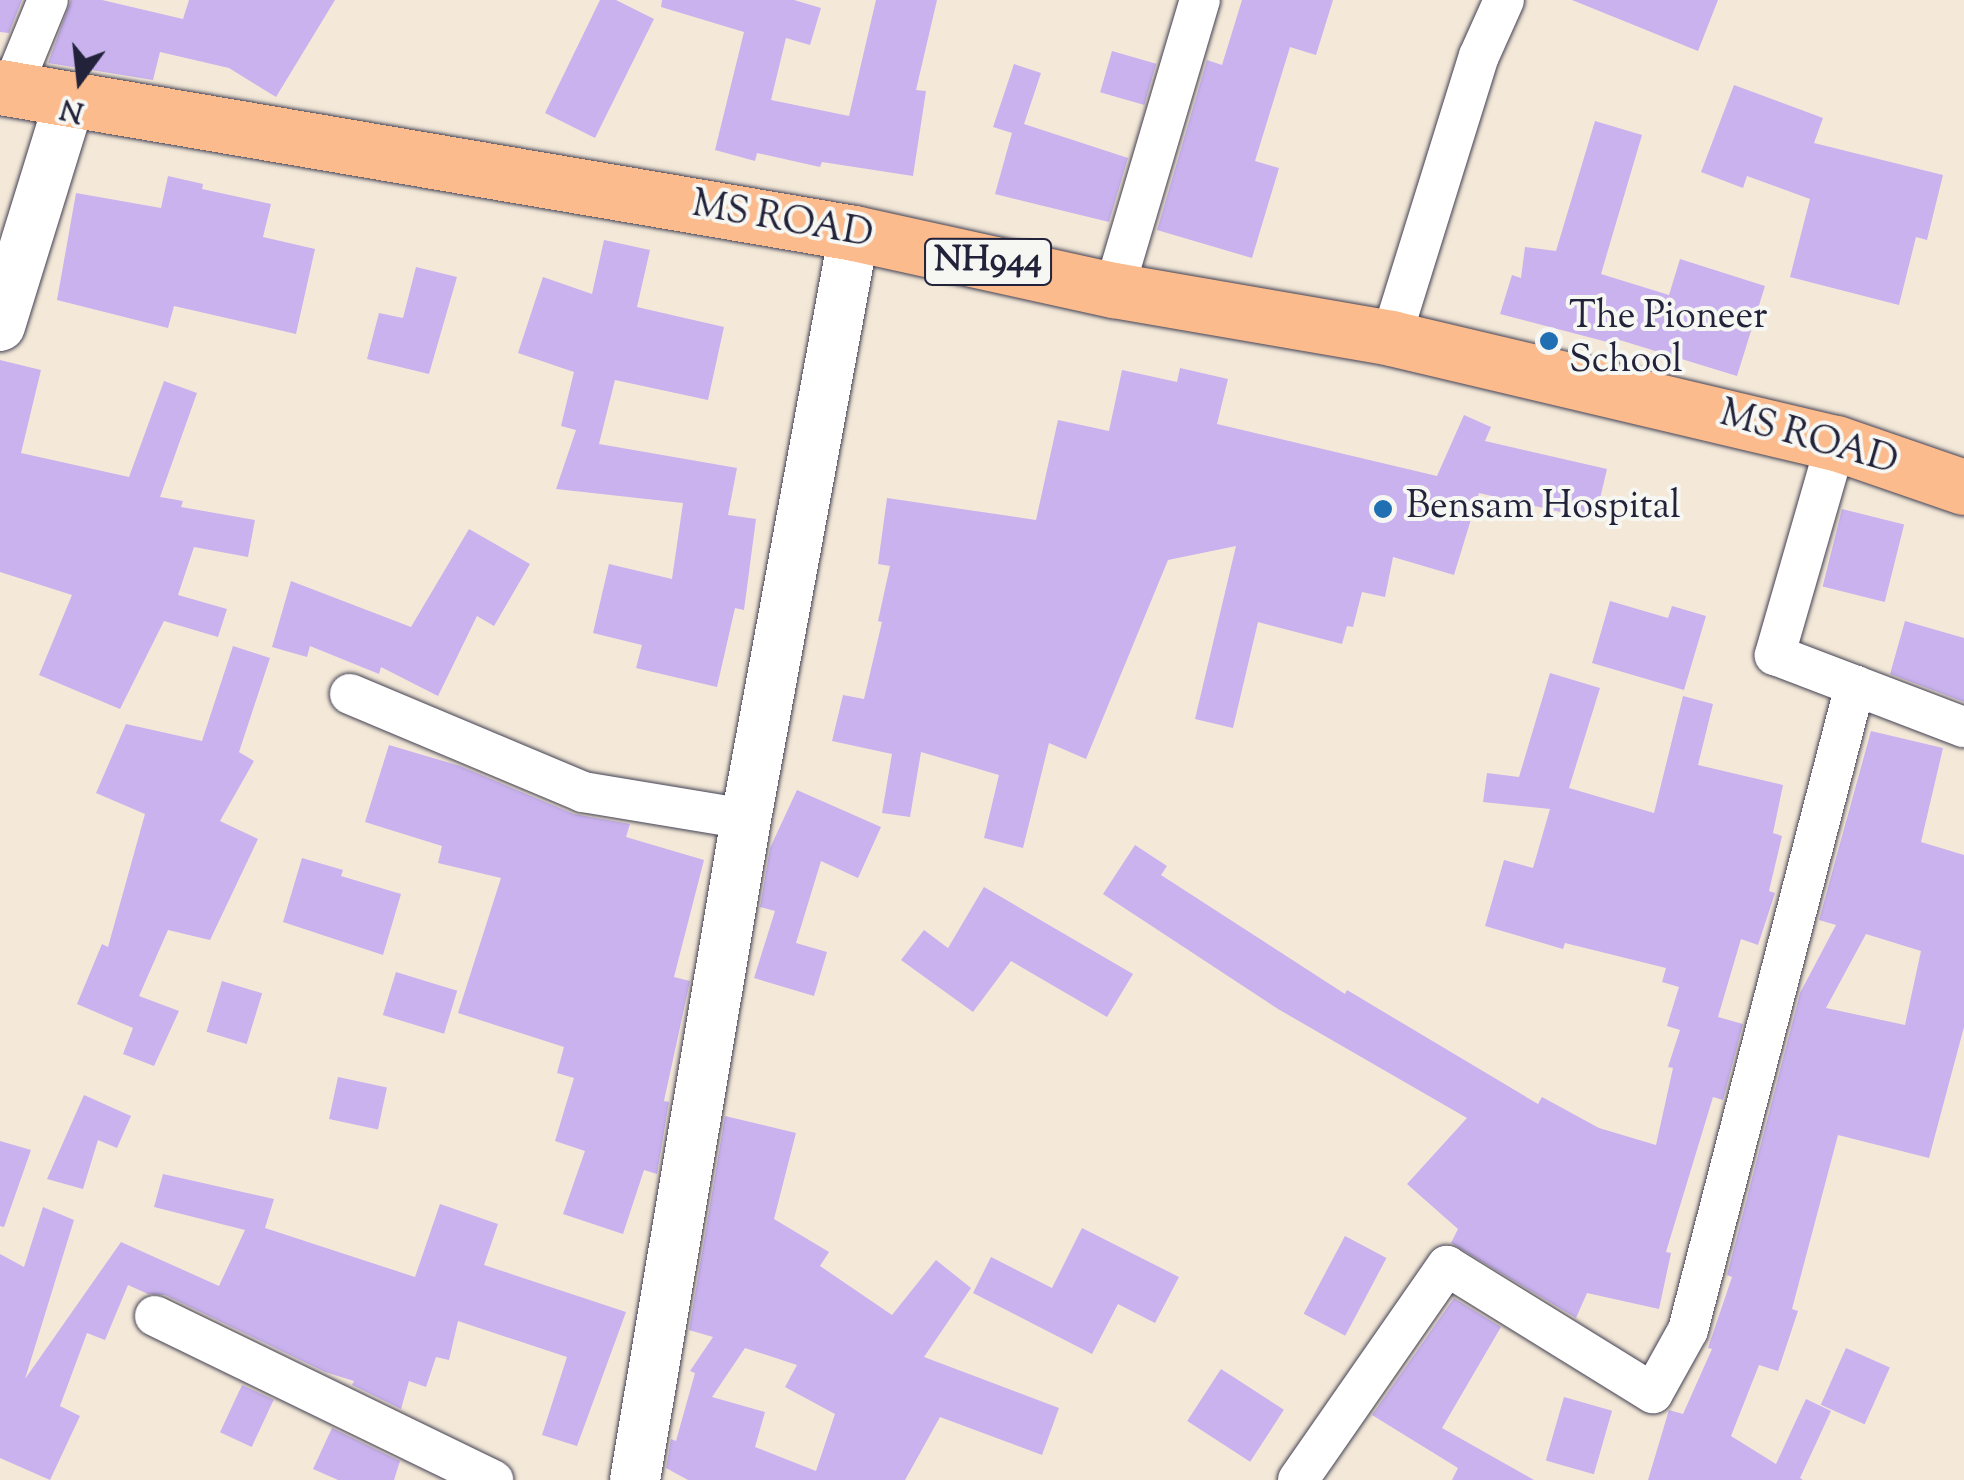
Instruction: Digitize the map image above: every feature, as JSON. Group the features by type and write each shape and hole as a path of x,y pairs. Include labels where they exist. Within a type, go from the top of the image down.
{"highway":[{"name":"MS ROAD","path":"6,88 69,102 854,233 1114,290 1391,338 1836,443 1964,487"}],"street":[{"path":"6,88 48,0"},
{"path":"1114,290 1200,0"},
{"path":"1391,338 1479,56 1504,0"},
{"path":"0,326 69,102"},
{"path":"635,1480 746,820 854,233"},
{"path":"1836,443 1775,654 1964,727"},
{"path":"1298,1480 1447,1266 1653,1393 1688,1330 1854,685"},
{"path":"350,694 583,792 746,820"},
{"path":"155,1316 493,1480"}],"building":[{"path":"0,0 22,0 9,33 0,32"},
{"path":"71,0 102,0 183,19 189,0 335,0 276,97 229,68 160,52 153,80 48,63"},
{"path":"600,0 616,0 654,19 595,138 545,113"},
{"path":"662,0 794,0 821,8 810,45 786,38 771,100 849,116 876,0 937,0 916,90 926,91 913,176 822,162 820,167 757,153 755,161 715,150 744,32 661,7"},
{"path":"1242,0 1333,0 1316,55 1290,47 1255,161 1279,168 1252,258 1157,230 1207,60 1222,65"},
{"path":"1572,0 1718,0 1698,51"},
{"path":"1112,51 1156,64 1144,105 1100,92"},
{"path":"1014,64 1041,73 1024,124 1128,158 1109,222 995,194 1012,133 993,127"},
{"path":"1734,85 1823,118 1814,143 1943,175 1927,240 1916,237 1899,305 1790,277 1810,199 1747,176 1743,188 1701,172"},
{"path":"1595,121 1642,135 1601,274 1669,295 1680,259 1765,286 1737,376 1613,338 1611,343 1500,314 1512,275 1521,278 1525,247 1556,251"},
{"path":"168,176 203,184 202,189 271,204 263,237 315,249 296,334 174,306 168,328 57,300 76,193 161,208"},
{"path":"604,240 650,250 637,307 724,327 708,400 615,380 599,444 737,468 728,515 756,519 744,610 735,608 717,687 636,668 642,645 593,633 609,564 672,579 683,503 556,489 576,430 561,426 574,372 518,353 543,277 592,294"},
{"path":"416,267 457,277 429,374 367,359 379,313 403,318"},
{"path":"0,360 41,370 21,453 129,477 164,381 197,393 160,497 183,501 181,507 255,520 248,557 194,547 178,595 227,609 218,637 164,621 120,709 39,675 72,595 0,572"},
{"path":"1180,368 1228,379 1217,424 1437,476 1464,415 1491,427 1485,441 1607,469 1595,520 1479,493 1454,575 1393,557 1385,597 1362,592 1353,627 1347,626 1342,644 1258,622 1233,728 1195,719 1236,546 1168,560 1086,759 1049,743 1023,848 984,838 999,775 921,752 910,817 882,813 892,754 832,741 843,695 864,699 882,622 878,621 890,566 878,564 887,498 1036,520 1058,420 1109,431 1122,370 1177,382"},
{"path":"1842,509 1904,524 1885,602 1823,587"},
{"path":"469,529 530,564 494,626 477,616 438,696 381,667 379,674 310,646 307,657 272,647 291,581 411,627"},
{"path":"1610,601 1668,618 1672,606 1706,616 1684,690 1592,663"},
{"path":"1905,621 1964,638 1964,702 1890,674"},
{"path":"233,646 270,658 239,752 254,761 220,821 258,839 210,940 168,930 139,996 179,1011 154,1066 123,1054 133,1028 77,1004 102,944 108,947 145,814 96,793 126,724 202,741"},
{"path":"1550,673 1600,688 1569,788 1654,813 1683,696 1713,704 1698,765 1783,785 1773,833 1782,836 1769,891 1775,893 1758,945 1741,939 1718,1017 1743,1024 1723,1100 1713,1097 1666,1252 1671,1253 1659,1309 1587,1293 1576,1318 1451,1243 1458,1229 1407,1184 1467,1118 1278,1009 1103,894 1135,845 1167,866 1161,875 1345,994 1347,990 1538,1104 1542,1097 1599,1128 1656,1145 1673,1068 1668,1067 1680,1030 1667,1026 1679,987 1662,982 1666,968 1565,943 1563,949 1485,926 1504,860 1533,868 1550,809 1483,802 1487,773 1519,777"},
{"path":"1871,731 1943,748 1921,842 1964,855 1964,1027 1929,1158 1838,1135 1792,1309 1798,1311 1778,1371 1759,1365 1731,1436 1776,1464 1806,1399 1831,1411 1800,1478 1803,1480 1648,1480 1669,1410 1683,1414 1712,1349 1708,1348 1732,1277 1727,1275 1800,993 1836,925 1819,920","holes":["1866,934 1921,951 1905,1025 1826,1008"]},
{"path":"389,745 460,766 574,814 630,824 626,837 704,860 674,977 690,981 664,1101 669,1102 657,1174 644,1170 623,1234 563,1214 585,1151 555,1141 574,1078 557,1073 564,1047 458,1013 501,878 438,863 442,846 365,822"},
{"path":"797,790 881,827 858,878 821,861 796,943 827,952 814,996 754,978 775,911 760,907 770,848"},
{"path":"302,858 343,870 341,876 401,894 383,955 283,922"},
{"path":"984,887 1133,974 1107,1017 1011,961 973,1012 901,960 924,930 948,948"},
{"path":"396,972 457,991 444,1034 383,1015"},
{"path":"222,981 262,993 247,1044 207,1032"},
{"path":"338,1077 387,1087 378,1129 329,1119"},
{"path":"84,1095 131,1116 117,1148 98,1140 83,1189 47,1179"},
{"path":"725,1116 796,1133 774,1219 829,1252 820,1266 892,1315 936,1260 971,1288 924,1357 1059,1408 1042,1455 940,1417 905,1480 688,1480 666,1468 671,1439 676,1441 695,1373 690,1371 713,1337 689,1330","holes":["745,1348 797,1365 785,1387 835,1414 816,1471 755,1447 765,1412 712,1397"]},
{"path":"0,1141 31,1150 4,1227 0,1226"},
{"path":"163,1174 274,1199 265,1228 415,1277 440,1204 498,1224 484,1265 626,1312 577,1446 542,1435 567,1357 458,1321 449,1360 436,1357 426,1387 409,1381 401,1409 352,1385 354,1381 325,1372 165,1295 148,1294 128,1285 105,1340 87,1333 60,1406 80,1416 50,1480 0,1458 0,1254 24,1267 43,1207 74,1220 25,1379 121,1242 219,1286 245,1230 154,1207"},
{"path":"1082,1228 1179,1277 1155,1323 1118,1304 1092,1354 973,1293 991,1257 1052,1288"},
{"path":"1345,1236 1386,1258 1345,1336 1304,1314"},
{"path":"1454,1298 1501,1327 1442,1428 1534,1480 1452,1480 1458,1468 1372,1415"},
{"path":"1846,1348 1890,1368 1865,1424 1821,1405"},
{"path":"1221,1369 1284,1410 1250,1462 1187,1421"},
{"path":"242,1385 274,1400 252,1447 220,1432"},
{"path":"1564,1397 1612,1411 1594,1474 1546,1460"},
{"path":"332,1428 400,1461 394,1480 338,1480 313,1469"}],"place":[{"name":"The Pioneer School","path":"1549,341"},
{"name":"Bensam Hospital","path":"1383,509"}]}
